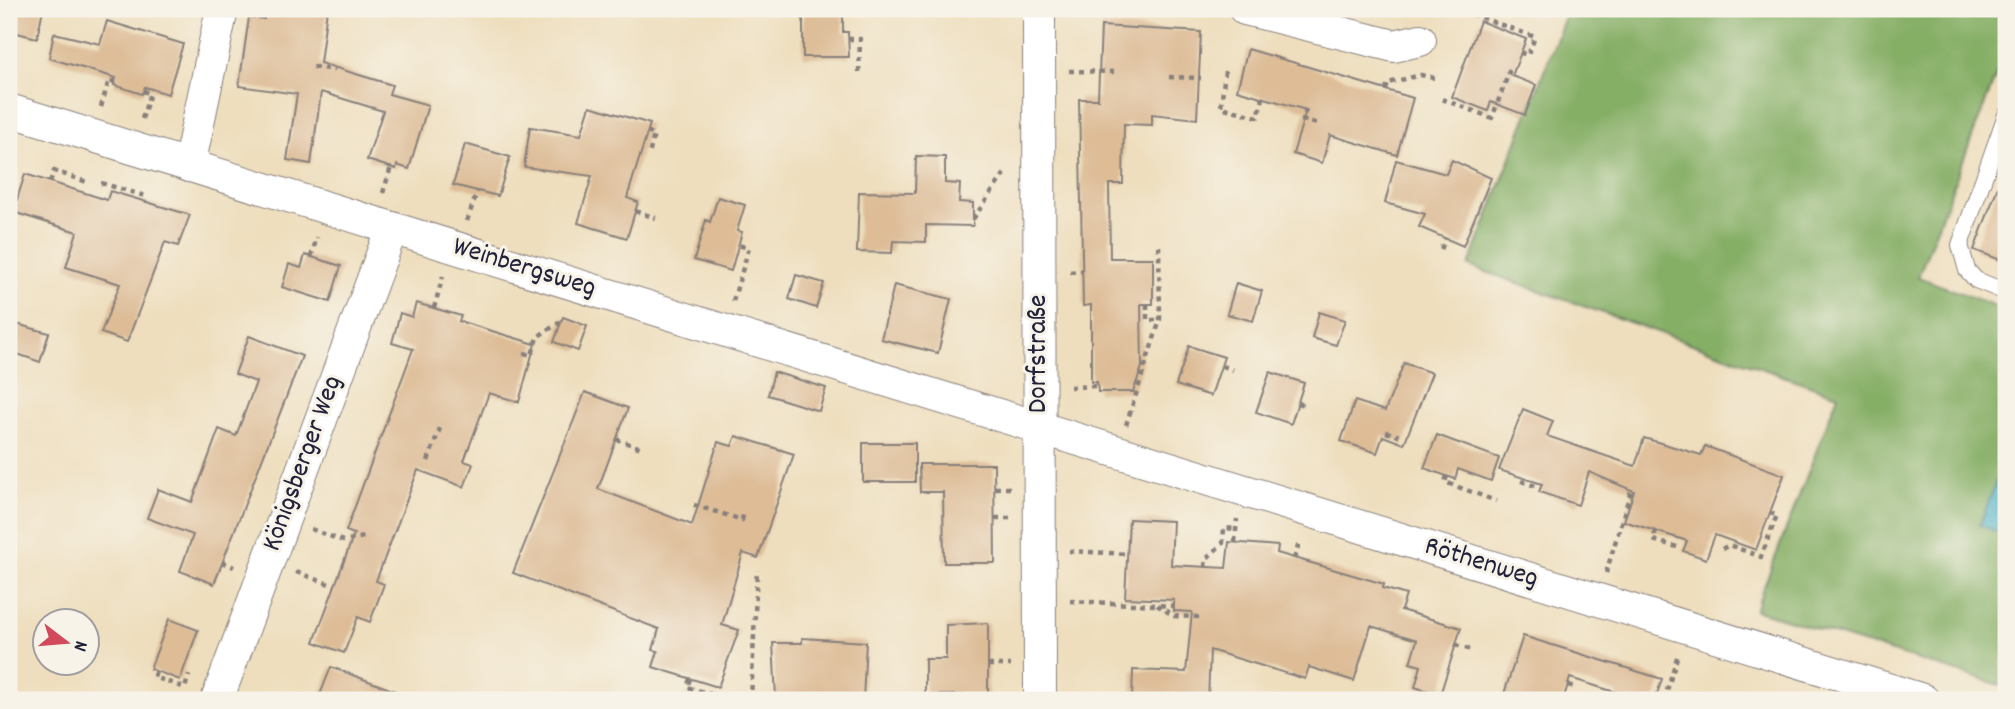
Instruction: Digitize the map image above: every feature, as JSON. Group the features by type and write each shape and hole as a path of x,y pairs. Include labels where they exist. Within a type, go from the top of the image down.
{"street":[{"path":"189,166 222,9"},
{"name":"Dorfstraße","path":"1040,9 1040,700"},
{"path":"1245,9 1394,46 1420,40"},
{"name":"Weinbergsweg","path":"9,110 1040,428"},
{"name":"Königsberger Weg","path":"217,700 392,228"},
{"name":"Röthenweg","path":"1040,428 1923,700"}],"lane":[{"path":"2006,115 1961,245 1967,270 1976,280 2006,292"}],"path":[{"path":"1472,14 1535,37 1528,55 1521,53"},
{"path":"848,39 860,39 859,74"},
{"path":"313,66 335,70"},
{"path":"1040,70 1117,72"},
{"path":"1442,99 1492,118 1509,72 1503,70"},
{"path":"1225,71 1221,107 1258,117 1264,98"},
{"path":"1386,90 1388,83 1421,75 1434,78"},
{"path":"1169,77 1201,78"},
{"path":"1306,109 1303,120 1318,124"},
{"path":"647,132 654,135 649,155"},
{"path":"50,182 54,172 87,182"},
{"path":"973,219 1005,173"},
{"path":"101,183 145,196"},
{"path":"635,211 656,218"},
{"path":"1441,249 1446,238"},
{"path":"724,330 749,248 738,246"},
{"path":"1117,452 1160,320 1159,246"},
{"path":"1147,304 1147,320 1160,320"},
{"path":"524,353 532,355 537,337 562,321"},
{"path":"1222,366 1233,370"},
{"path":"1298,403 1305,405"},
{"path":"428,461 440,428"},
{"path":"1386,432 1399,436"},
{"path":"616,439 640,448"},
{"path":"1447,476 1445,482 1496,500"},
{"path":"1521,481 1541,488"},
{"path":"1597,600 1631,490"},
{"path":"694,505 741,520 744,511"},
{"path":"1723,549 1729,545 1761,557 1777,515 1770,513"},
{"path":"284,519 343,541 364,537"},
{"path":"1205,567 1206,559 1223,544 1224,528 1236,528"},
{"path":"1656,531 1653,540 1677,547"},
{"path":"1040,550 1127,554"},
{"path":"269,562 335,586"},
{"path":"751,700 757,570"},
{"path":"1040,600 1174,606"},
{"path":"1157,605 1174,616 1197,617 1196,622"},
{"path":"1656,696 1664,699 1686,627"},
{"path":"1455,645 1472,650"},
{"path":"156,672 154,677 184,688 190,675"},
{"path":"690,679 687,687 731,700"},
{"path":"1567,685 1576,688"}],"green space":[{"path":"1568,9 2006,9 2006,49 1918,277 2006,310 2006,455 1981,525 2006,535 2006,687 1755,610 1838,395 1469,266"}],"water":[{"path":"2006,455 2006,535 1980,525"}],"building":[{"path":"9,9 43,9 37,38 9,31"},
{"path":"265,9 327,9 320,63 392,85 389,94 428,105 409,169 397,165 396,169 367,160 383,111 321,92 311,164 287,160 297,94 239,86 249,17 264,19"},
{"path":"803,13 843,13 843,32 848,32 849,57 803,57"},
{"path":"107,21 183,44 168,94 145,87 142,94 114,85 116,78 49,58 54,33 100,44"},
{"path":"1480,21 1526,39 1512,76 1536,85 1525,115 1491,102 1488,111 1452,97"},
{"path":"1101,26 1201,32 1197,119 1152,114 1152,125 1124,124 1123,184 1109,184 1110,258 1153,258 1153,304 1141,304 1142,367 1133,392 1098,392 1097,382 1091,382 1091,305 1083,306 1079,99 1098,99"},
{"path":"1248,49 1413,98 1397,155 1330,135 1322,163 1293,154 1306,110 1237,90"},
{"path":"590,106 650,124 627,198 638,202 627,238 578,223 592,176 524,167 530,127 581,135"},
{"path":"465,144 510,157 498,196 453,185"},
{"path":"916,156 945,157 945,183 960,184 959,202 973,203 973,226 926,225 926,242 893,241 892,253 857,252 859,192 915,193"},
{"path":"1396,160 1446,174 1452,160 1491,178 1463,246 1419,227 1425,214 1385,203"},
{"path":"2004,171 2006,172 2006,262 1974,250"},
{"path":"25,174 107,200 110,191 190,215 178,246 165,242 127,342 101,333 120,284 66,267 77,232 13,212"},
{"path":"718,197 745,205 737,231 742,232 731,271 694,260 706,220 710,222"},
{"path":"305,255 341,266 330,302 282,287 289,264 301,268"},
{"path":"796,275 824,283 816,308 789,299"},
{"path":"1236,283 1262,291 1253,321 1227,314"},
{"path":"894,285 951,299 938,353 881,339"},
{"path":"416,303 461,316 459,321 535,344 519,402 489,393 464,461 473,464 464,487 418,470 376,581 384,584 370,622 358,617 344,653 314,642 354,534 346,531 413,349 392,343 400,313 412,317"},
{"path":"1319,312 1345,320 1336,345 1312,338"},
{"path":"563,317 587,326 578,351 554,342"},
{"path":"9,322 49,333 40,362 9,351"},
{"path":"249,336 302,356 214,584 180,571 193,535 147,518 158,489 192,502 219,429 236,436 256,382 235,374"},
{"path":"1189,346 1224,357 1211,396 1176,385"},
{"path":"1404,363 1432,373 1404,444 1383,436 1377,453 1341,441 1355,401 1385,411"},
{"path":"774,372 826,388 819,411 768,395"},
{"path":"1270,372 1304,383 1291,424 1256,412"},
{"path":"585,392 628,408 598,489 692,525 718,442 732,446 736,436 794,454 758,558 743,553 722,625 739,630 718,687 653,667 658,651 653,650 659,629 513,573"},
{"path":"1523,409 1553,421 1547,436 1635,466 1644,438 1701,455 1705,446 1784,475 1756,550 1715,535 1706,559 1683,551 1687,541 1624,521 1634,491 1589,472 1578,505 1539,492 1542,484 1499,470"},
{"path":"1437,435 1499,458 1491,481 1458,469 1455,479 1424,468"},
{"path":"863,443 915,443 915,482 863,482"},
{"path":"919,464 994,464 995,563 944,563 943,492 920,492"},
{"path":"1129,519 1173,521 1171,565 1226,568 1229,542 1278,546 1277,553 1384,584 1383,588 1406,595 1401,610 1461,628 1440,695 1415,687 1421,666 1410,663 1417,640 1371,626 1354,681 1309,667 1305,679 1210,650 1208,700 1132,700 1133,670 1186,672 1192,612 1174,611 1174,600 1125,598"},
{"path":"169,619 198,630 180,680 150,669"},
{"path":"988,623 988,695 925,695 925,659 946,659 946,625"},
{"path":"1523,636 1662,679 1655,700 1616,700 1618,693 1570,678 1563,700 1502,700"},
{"path":"802,638 866,642 863,699 776,698 773,643 802,643"},
{"path":"331,667 414,698 318,700"}]}
